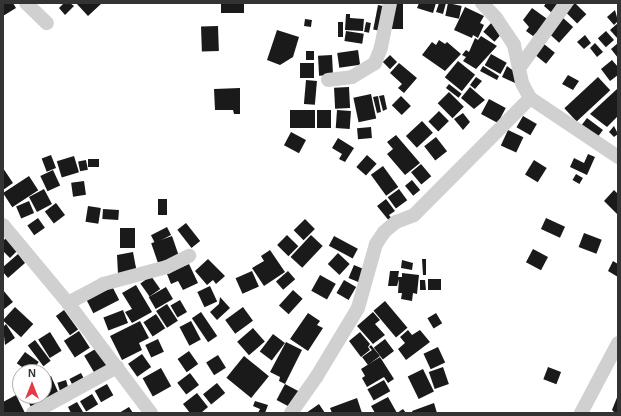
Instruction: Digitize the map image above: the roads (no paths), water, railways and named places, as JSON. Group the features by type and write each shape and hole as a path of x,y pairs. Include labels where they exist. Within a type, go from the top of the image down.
{"street":[{"path":"26,3 47,23"},
{"path":"328,80 352,77 375,63 381,47 390,3"},
{"path":"482,3 505,30 514,45 520,67 522,83 530,98 618,157"},
{"path":"520,67 566,3"},
{"path":"291,413 317,376 358,308 376,244 384,232 396,222 414,215 530,98"},
{"path":"3,225 68,303 151,413"},
{"path":"68,303 103,284 167,267 188,256"},
{"path":"581,413 618,343"},
{"path":"33,413 117,367"}]}
